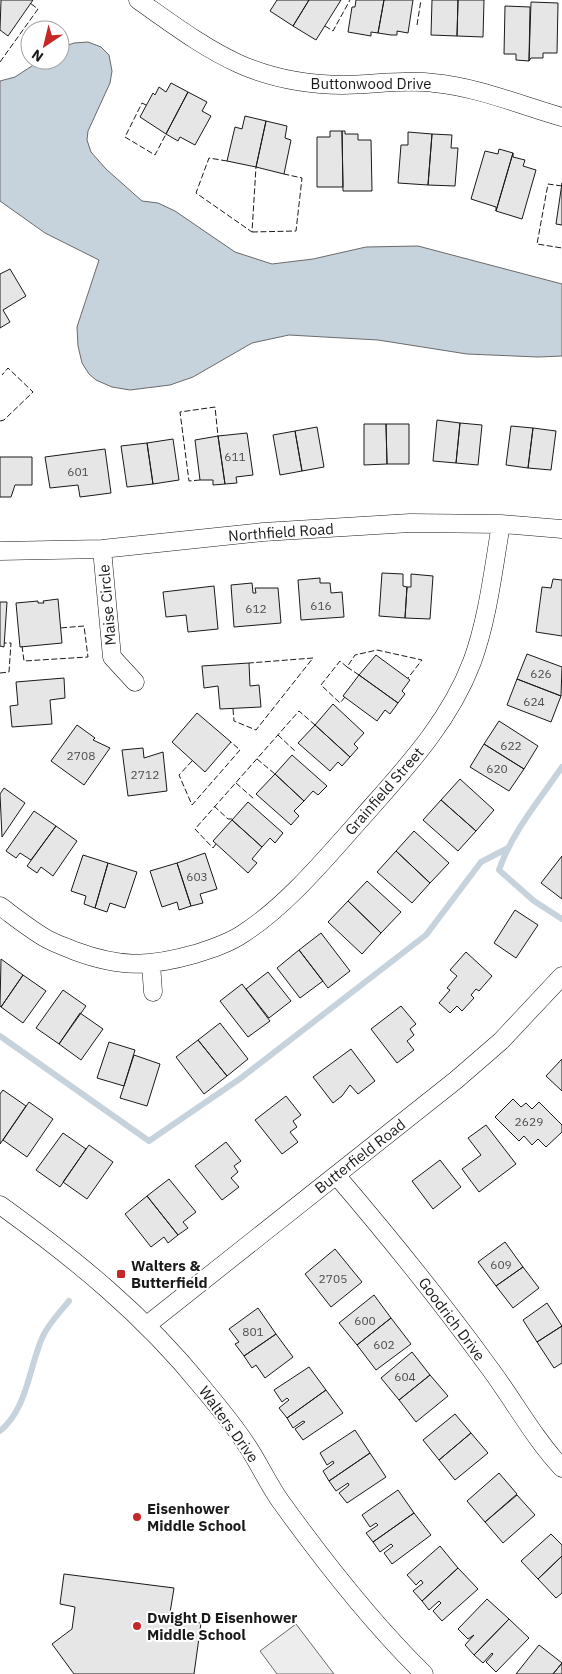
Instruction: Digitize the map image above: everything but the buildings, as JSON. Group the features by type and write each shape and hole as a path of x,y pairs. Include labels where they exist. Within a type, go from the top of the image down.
{"street":[{"name":"Buttonwood Drive","path":"138,0 210,51 230,61 274,77 308,84 335,85 412,81 435,83 562,116"},
{"name":"Northfield Road","path":"0,551 102,549 263,532 410,523 501,524 562,529"},
{"name":"Grainfield Street","path":"0,906 48,940 101,961 151,964 212,949 243,934 267,917 316,869 416,756 447,714 471,664 486,616 501,524"},
{"name":"Maise Circle","path":"102,549 112,657 135,682"},
{"path":"151,964 153,992"},
{"name":"Butterfield Road","path":"147,1325 456,1080 501,1041 562,976"},
{"name":"Goodrich Drive","path":"336,1175 439,1299 508,1392 545,1449 562,1468"},
{"name":"Walters Drive","path":"0,1205 91,1273 147,1325 219,1408 246,1444 280,1501 356,1601 424,1674"}],"shaded area":[{"path":"88,42 101,47 109,55 112,71 110,83 88,131 87,140 91,152 106,169 142,201 158,203 175,211 235,252 272,264 313,259 366,247 418,246 562,284 562,356 538,357 467,354 378,340 289,335 252,343 193,377 170,385 130,390 112,387 96,380 89,374 82,363 78,346 77,327 99,260 45,233 0,201 0,81 15,77 26,70 70,70 70,44"},
{"path":"296,1624 334,1674 277,1674 260,1651"}],"waterway":[{"path":"562,767 511,842 499,870 534,901 562,919"},
{"path":"0,1036 149,1141 241,1078 426,935 481,862 508,848"},
{"path":"0,1431 17,1411 45,1331 69,1301"}],"fence":[{"path":"325,26 333,31 350,0"},
{"path":"417,25 421,0"},
{"path":"0,62 38,9 30,3"},
{"path":"146,105 142,103 125,137 155,155 166,134"},
{"path":"227,161 209,158 196,193 252,232 256,167"},
{"path":"252,232 296,231 302,178 284,174"},
{"path":"562,186 548,184 537,244 562,248"},
{"path":"0,421 4,420 33,392 8,368 2,375"},
{"path":"200,480 189,481 180,412 215,407 218,436"},
{"path":"22,646 24,661 88,657 84,626 60,628"},
{"path":"0,673 9,672 11,643 4,643"},
{"path":"359,675 347,667 355,655 377,650 422,660 408,678"},
{"path":"233,709 234,721 256,730 313,658 249,663"},
{"path":"345,697 340,703 321,685 340,661 347,667"},
{"path":"216,844 213,848 195,829 299,711 315,725"},
{"path":"278,735 296,752"},
{"path":"192,761 179,775 192,805 240,750 231,742"},
{"path":"257,759 275,774"},
{"path":"236,783 254,799"},
{"path":"214,806 228,819 233,819"}],"place":[{"name":"Walters & Butterfield","path":"121,1274"},
{"name":"Eisenhower Middle School","path":"137,1517"},
{"name":"Dwight D Eisenhower Middle School","path":"137,1626"}]}
